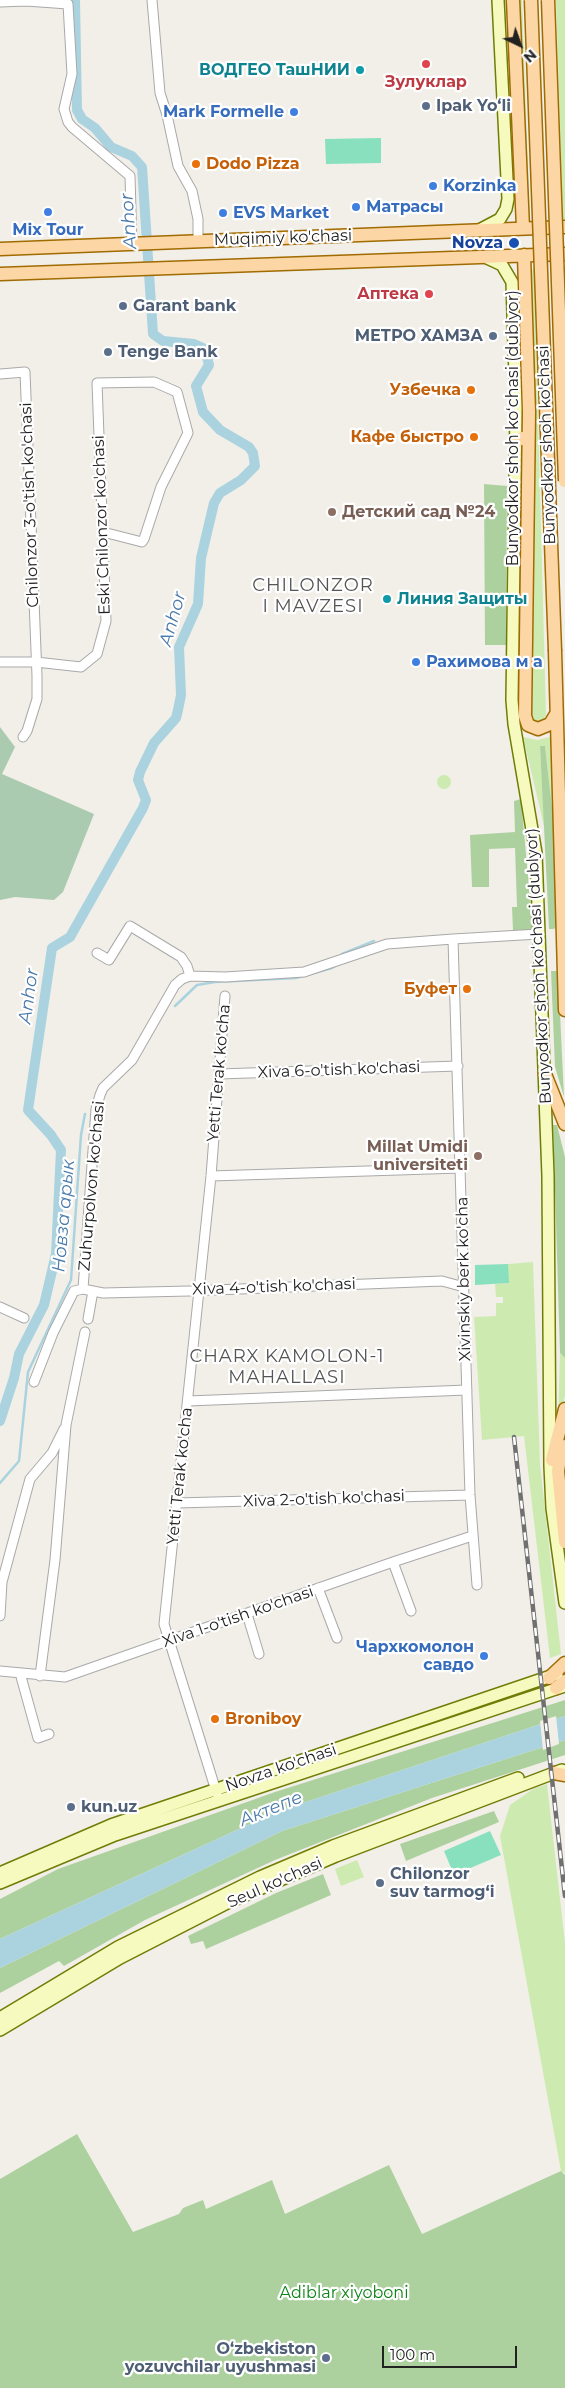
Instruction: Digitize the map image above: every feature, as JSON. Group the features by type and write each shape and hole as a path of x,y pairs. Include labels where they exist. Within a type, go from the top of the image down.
{"main road":[{"path":"474,231 497,222 505,212 508,199 498,0"},
{"path":"513,0 523,228"},
{"name":"Bunyodkor shoh ko'chasi","path":"531,0 565,1010"},
{"name":"Bunyodkor shoh ko'chasi","path":"548,0 565,481"},
{"name":"Muqimiy ko'chasi","path":"0,249 565,227"},
{"name":"Muqimiy ko'chasi","path":"0,274 565,254"},
{"path":"524,255 522,441 525,716 528,725 538,729 550,724 556,714"},
{"name":"Bunyodkor shoh koʻchasi (dublyor)","path":"482,257 500,263 508,271 512,282 522,441 512,700 514,724 534,837 545,1074 549,1246 550,1466 552,1508 565,1603"},
{"path":"545,1074 565,1124"},
{"path":"550,1466 565,1409"},
{"path":"565,1446 560,1458 558,1477 565,1542"},
{"path":"559,1683 565,1663"},
{"name":"Novza ko'chasi","path":"0,1873 111,1826 217,1794 559,1683 565,1669"},
{"name":"Seul ko'chasi","path":"0,2018 118,1947 260,1876 333,1846 565,1763"},
{"name":"Seul ko'chasi","path":"0,2030 120,1958 227,1903 324,1861 561,1772"},
{"name":"Novza ko'chasi","path":"0,1883 217,1794"}],"street":[{"path":"152,0 160,93 168,115 178,166 192,192 198,219 198,242"},
{"path":"0,2 26,1 68,4 72,74 64,109 72,127 130,176 134,244"},
{"name":"Chilonzor 3-o'tish ko'chasi","path":"0,374 24,372 36,662"},
{"name":"Eski Chilonzor ko'chasi","path":"0,662 36,662 81,667 97,654 106,621 97,383 154,382 177,392 188,433 161,487 142,542 103,532"},
{"path":"23,737 27,731 37,699 36,662"},
{"path":"97,953 109,960 130,926 182,957 190,976 290,973 318,969 386,944 539,934"},
{"name":"Xivinskiy berk ko'cha","path":"453,939 470,1495 477,1585"},
{"name":"Zuhurpolvon ko'chasi","path":"34,1382 51,1332 74,1291 83,1289 96,1110 100,1095 103,1088 132,1060 175,984 190,976"},
{"name":"Yetti Terak ko'cha","path":"217,1794 164,1624 211,1176 226,996"},
{"name":"Xiva 6-o'tish ko'chasi","path":"219,1074 458,1066"},
{"path":"211,1176 460,1168"},
{"name":"Xiva 4-o'tish ko'chasi","path":"83,1289 93,1291 198,1291 442,1281 464,1287"},
{"path":"88,1319 93,1291"},
{"path":"0,1307 24,1318"},
{"path":"40,1676 55,1560 66,1426 85,1332"},
{"path":"188,1401 467,1390"},
{"path":"0,1614 2,1582 30,1479 52,1452 66,1426"},
{"name":"Xiva 2-o'tish ko'chasi","path":"177,1503 470,1495"},
{"name":"Xiva 1-o'tish ko'chasi","path":"0,1671 65,1677 472,1536"},
{"path":"393,1562 411,1611"},
{"path":"318,1588 337,1638"},
{"path":"247,1614 259,1654"},
{"path":"20,1673 38,1738 49,1734"}],"green space":[{"path":"518,0 522,0 530,222 527,216"},
{"path":"556,0 565,0 565,221 563,221"},
{"path":"381,138 381,163 326,164 325,139"},
{"path":"534,266 546,715 538,723 531,719 531,273"},
{"path":"484,484 507,486 506,645 485,645"},
{"path":"0,727 15,747 2,774 94,814 63,892 54,900 15,897 0,900"},
{"path":"523,737 537,740 550,737 554,825 545,746 540,747 545,830"},
{"path":"540,746 545,746 554,825 556,928 553,929 549,929"},
{"path":"441,775 447,775 451,782 447,789 441,789 437,785 437,779"},
{"path":"521,799 533,931 513,931 512,907 517,907 515,848 489,849 489,887 472,887 470,835 515,832 514,801"},
{"path":"551,971 558,971 564,1097 555,1067"},
{"path":"553,1125 557,1125 565,1157 565,1358 560,1353"},
{"path":"533,1262 540,1464 561,1654 550,1658 524,1436 482,1440 474,1317 496,1316 496,1303 503,1303 503,1297 496,1297 495,1284 508,1283 508,1264"},
{"path":"508,1264 509,1283 475,1285 475,1265"},
{"path":"560,1353 565,1358 565,1396 558,1422"},
{"path":"565,1700 565,1716 276,1812 0,1939 0,1899 58,1869 275,1792"},
{"path":"565,1740 565,1755 432,1798 275,1860 145,1920 64,1966 59,1961 0,1993 0,1968 282,1831"},
{"path":"547,1784 565,1943 565,2173 561,2171 500,1836 510,1805 533,1789"},
{"path":"494,1811 499,1822 406,1861 400,1844"},
{"path":"490,1831 501,1855 454,1875 444,1851"},
{"path":"357,1860 364,1877 341,1886 335,1869"},
{"path":"323,1874 331,1895 206,1949 203,1941 191,1944 188,1936 276,1893"},
{"name":"Adiblar xiyoboni","path":"77,2134 133,2232 179,2214 183,2208 203,2200 206,2209 272,2180 285,2214 389,2165 422,2234 561,2171 565,2175 565,2388 0,2388 0,2179"}],"water":[{"path":"565,1716 565,1740 282,1831 0,1968 0,1939 276,1812"}],"pier":[{"path":"556,1716 559,1744 543,1750 540,1721"}],"waterway":[{"name":"Anhor","path":"0,1421 14,1378 19,1354 44,1305 56,1254 61,1150 51,1135 28,1110 52,948 70,937 143,808 146,800 138,780 140,772 154,743 176,718 178,710 181,695 179,647 198,604 201,558 214,503 220,493 241,480 255,466 253,453 249,447 220,430 203,412 196,386 209,365 205,349 194,344 163,341 153,334 142,167 132,156 111,147 95,128 82,119 77,110 75,0"},
{"name":"Новза арык","path":"341,957 342,954 374,941"},
{"name":"Новза арык","path":"175,1006 197,985 215,982 296,978 332,968 341,963"},
{"name":"Новза арык","path":"0,1483 19,1461 28,1372 71,1280 81,1135 85,1114"}],"railway":[{"path":"514,1437 565,1896"}],"place":[{"name":"Зулуклар","path":"426,64"},
{"name":"ВОДГЕО ТашНИИ","path":"360,70"},
{"name":"Ipak Yoʻli","path":"426,106"},
{"name":"Mark Formelle","path":"294,112"},
{"name":"Dodo Pizza","path":"196,164"},
{"name":"Korzinka","path":"433,186"},
{"name":"Матрасы","path":"356,207"},
{"name":"Mix Tour","path":"48,212"},
{"name":"EVS Market","path":"223,213"},
{"name":"Novza","path":"514,243"},
{"name":"Аптека","path":"429,294"},
{"name":"Garant bank","path":"123,306"},
{"name":"МЕТРО ХАМЗА","path":"493,336"},
{"name":"Tenge Bank","path":"108,352"},
{"name":"Узбечка","path":"471,390"},
{"name":"Кафе быстро","path":"474,437"},
{"name":"Детский сад №24","path":"332,512"},
{"name":"Линия Защиты","path":"387,599"},
{"name":"Рахимова м а","path":"416,662"},
{"name":"Буфет","path":"467,989"},
{"name":"Millat Umidi universiteti","path":"478,1156"},
{"name":"Чархкомолон савдо","path":"484,1656"},
{"name":"Broniboy","path":"215,1719"},
{"name":"kun.uz","path":"71,1807"},
{"name":"Chilonzor suv tarmog‘i","path":"380,1883"},
{"name":"Oʻzbekiston yozuvchilar uyushmasi","path":"326,2358"}],"district":[{"name":"CHILONZOR I MAVZESI","path":"313,596"},
{"name":"CHARX KAMOLON-1 MAHALLASI","path":"287,1367"}],"water label":[{"name":"Актепе","path":"271,1809"}]}
